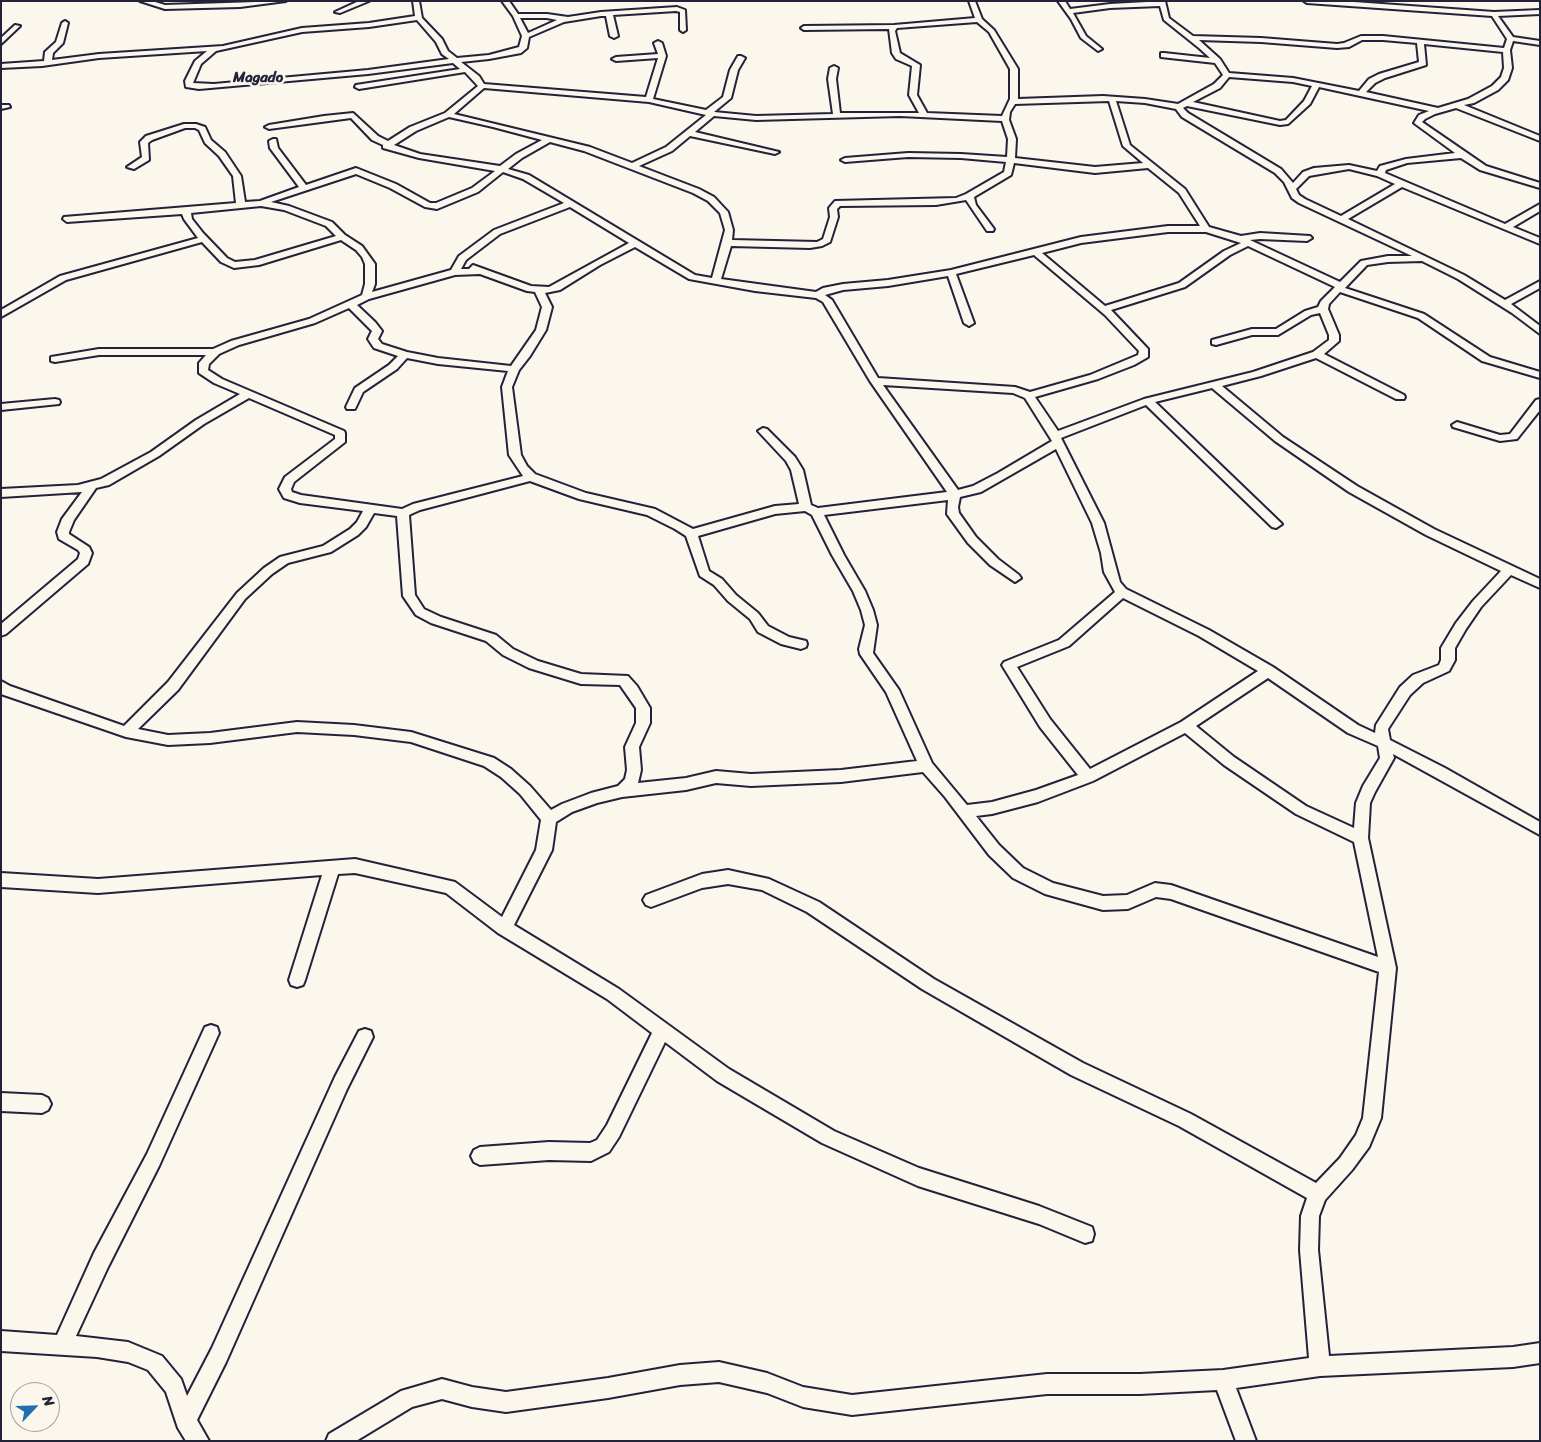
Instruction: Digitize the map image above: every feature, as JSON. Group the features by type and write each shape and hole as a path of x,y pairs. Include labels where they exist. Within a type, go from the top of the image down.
{"street":[{"path":"144,1 165,7 240,6 283,1"},
{"path":"338,12 366,1"},
{"path":"416,1 419,18 452,60 476,78 482,86"},
{"path":"505,1 516,16 526,36"},
{"path":"678,1 683,12 683,30"},
{"path":"727,243 819,244 827,240 834,217 833,208 838,202 936,202 956,200 969,196 1008,173 1012,140 1005,119 1006,112 1014,99 1014,69 992,31 979,20 974,12 972,1"},
{"path":"1061,1 1069,11 1082,37 1098,49"},
{"path":"1307,1 1540,12"},
{"path":"1069,11 1162,3 1166,19 1193,38 1218,61 1227,75"},
{"path":"214,49 198,63 189,81 189,85 199,87 214,86 368,72 452,60 489,57 518,51 523,48 526,36 566,19 605,11 681,9"},
{"path":"605,11 614,36"},
{"path":"1491,11 1511,39 1540,43"},
{"path":"516,16 548,16 566,19"},
{"path":"1,66 48,63 90,56 233,47 302,30 369,25 419,18"},
{"path":"804,28 894,27 979,20"},
{"path":"48,63 49,52 61,39 61,31 65,23"},
{"path":"1,42 16,26"},
{"path":"894,27 892,31 896,53 899,57 916,65 913,95 924,114"},
{"path":"1193,38 1251,39 1337,46 1369,37 1506,50"},
{"path":"1511,39 1506,50 1508,68 1504,78 1495,88 1471,101 1437,110 1422,117 1418,122 1420,126 1435,134 1483,168 1540,186"},
{"path":"1361,93 1372,81 1382,76 1423,62 1420,41"},
{"path":"649,100 662,56 658,44"},
{"path":"1164,55 1218,61"},
{"path":"616,59 662,56"},
{"path":"631,167 669,149 690,133 727,98 734,70 741,58"},
{"path":"834,68 832,80 837,117"},
{"path":"359,87 465,70"},
{"path":"1227,75 1317,84 1437,110"},
{"path":"1182,105 1217,86 1227,75"},
{"path":"1012,102 1056,99 1145,101 1182,105 1280,123 1288,122 1307,102 1317,84"},
{"path":"386,146 413,129 448,116 482,86 649,100 710,114 756,118 924,114 1005,119"},
{"path":"1112,99 1123,138 1128,146 1182,191 1206,229"},
{"path":"1182,105 1185,115 1278,171 1288,181 1295,196 1302,201 1461,277 1505,304 1540,331"},
{"path":"1458,105 1540,139"},
{"path":"269,127 353,115 374,138 386,146 420,156 501,169 532,180 692,276 755,288 818,295 827,300 875,381 955,495 953,514 972,540 994,562 1015,578"},
{"path":"448,116 587,149 696,191 711,199 724,212 729,230 716,280"},
{"path":"131,167 146,158 144,142 149,138 184,126 196,126 202,129 208,141 222,154 237,176 241,206"},
{"path":"690,133 775,152"},
{"path":"67,219 186,211 261,203 303,187 356,171 436,206 476,190 519,156 550,139"},
{"path":"273,141 274,148 303,187"},
{"path":"845,160 908,155 961,156 1011,160 1039,165 1095,170 1150,165"},
{"path":"1380,174 1383,168 1406,161 1463,155"},
{"path":"1292,189 1306,174 1349,166 1380,174 1540,241"},
{"path":"1340,220 1401,184"},
{"path":"969,196 972,205 990,229"},
{"path":"261,203 286,208 322,221 336,229 342,237 358,248 366,256 370,264 370,284 366,297"},
{"path":"458,267 462,258 497,232 570,204"},
{"path":"1506,228 1540,207"},
{"path":"186,211 188,219 204,239 224,260 234,265 256,263 342,237"},
{"path":"818,295 826,290 843,287 888,284 951,273 1035,251 1118,234 1206,229 1244,241 1340,287 1421,316 1486,358 1540,375"},
{"path":"1104,309 1182,285 1244,241 1260,236 1307,238"},
{"path":"1,314 63,278 204,239"},
{"path":"531,477 417,507 402,513 300,499 288,495 285,489 289,480 335,445 341,440 342,436 340,433 218,382 204,371 204,363 215,352 234,343 312,321 366,297 458,267 482,271 508,282 539,291 557,288 597,263 635,243"},
{"path":"1029,396 1094,377 1143,357 1144,351 1104,309 1035,251"},
{"path":"692,534 757,514 929,500 977,489 994,481 1057,439 1148,401 1294,364 1317,354 1334,341 1334,335 1323,309 1324,303 1364,263 1388,259 1425,259"},
{"path":"951,273 969,323"},
{"path":"1505,304 1540,284"},
{"path":"539,291 547,307 541,330 525,356 514,369 507,387 515,442 515,455 518,462 531,477 583,496 652,512 692,534 704,573 718,582 732,598 754,616 763,629 786,642 801,644"},
{"path":"350,304 377,331 373,339 378,346 405,355 462,365 514,369"},
{"path":"1216,342 1252,332 1274,333 1294,323 1308,313 1323,309"},
{"path":"55,358 99,352 215,352"},
{"path":"1317,354 1400,397"},
{"path":"350,407 359,390 393,367 405,355"},
{"path":"875,381 1015,390 1029,396 1057,439 1098,523 1107,553 1110,572 1115,584 1122,592 1204,633 1268,671 1354,729 1384,742 1540,829"},
{"path":"1215,385 1279,439 1353,489 1430,532 1540,584"},
{"path":"1,493 85,490 104,482 154,454 200,422 248,394"},
{"path":"1148,401 1276,524"},
{"path":"1,407 55,402"},
{"path":"1457,426 1500,438 1514,437 1540,402"},
{"path":"763,431 791,459 812,510 859,591 871,625 866,649 867,654 896,696 926,766 994,850 1018,873 1050,888 1103,902 1128,902 1155,890 1172,892 1388,968"},
{"path":"1,631 84,561 86,553 83,547 62,536 68,519 85,490"},
{"path":"126,732 173,686 241,596 268,571 284,560 327,549 354,532 362,524 371,508"},
{"path":"402,513 409,596 420,612 436,620 491,638 508,652 534,665 581,679 623,680 632,690 643,708 643,724 632,747 634,770 632,782 622,791"},
{"path":"1320,1366 1309,1250 1310,1216 1318,1194 1346,1164 1363,1141 1372,1118 1388,968 1360,838 1362,803 1387,758 1381,728 1405,691 1418,679 1444,668 1448,660 1448,648 1462,626 1477,604 1509,570"},
{"path":"1088,777 1045,723 1009,665 1064,643 1122,592"},
{"path":"964,811 992,808 1038,796 1088,777 1186,726 1268,671"},
{"path":"3,690 126,732 168,740 210,738 297,727 354,730 411,737 488,762 506,773 525,790 549,819 544,850 504,928"},
{"path":"1186,726 1229,761 1294,806 1360,838"},
{"path":"549,819 567,808 622,791 686,784 716,777 751,780 841,776 926,766"},
{"path":"1,880 98,886 355,866 450,887 504,928 613,994 723,1075 828,1137 918,1177 1039,1215 1084,1234"},
{"path":"297,980 332,868"},
{"path":"651,900 675,890 728,877 764,884 813,907 928,984 1077,1068 1185,1120 1318,1194"},
{"path":"480,1156 549,1151 591,1152 603,1146 613,1130 662,1030"},
{"path":"62,1346 101,1260 153,1160 211,1033"},
{"path":"185,1421 219,1355 341,1083 365,1037"},
{"path":"1,1102 42,1104"},
{"path":"1,1341 62,1346 97,1346 128,1352 154,1363 174,1386 185,1421 199,1441"},
{"path":"336,1441 408,1398 442,1389 472,1397 506,1402 608,1388 680,1375 719,1372 767,1383 804,1397 852,1405 1048,1384 1140,1384 1223,1380 1320,1366 1513,1357 1540,1353"},
{"path":"1223,1380 1246,1441"}],"district":[{"name":"Magado","path":"258,78"}]}
